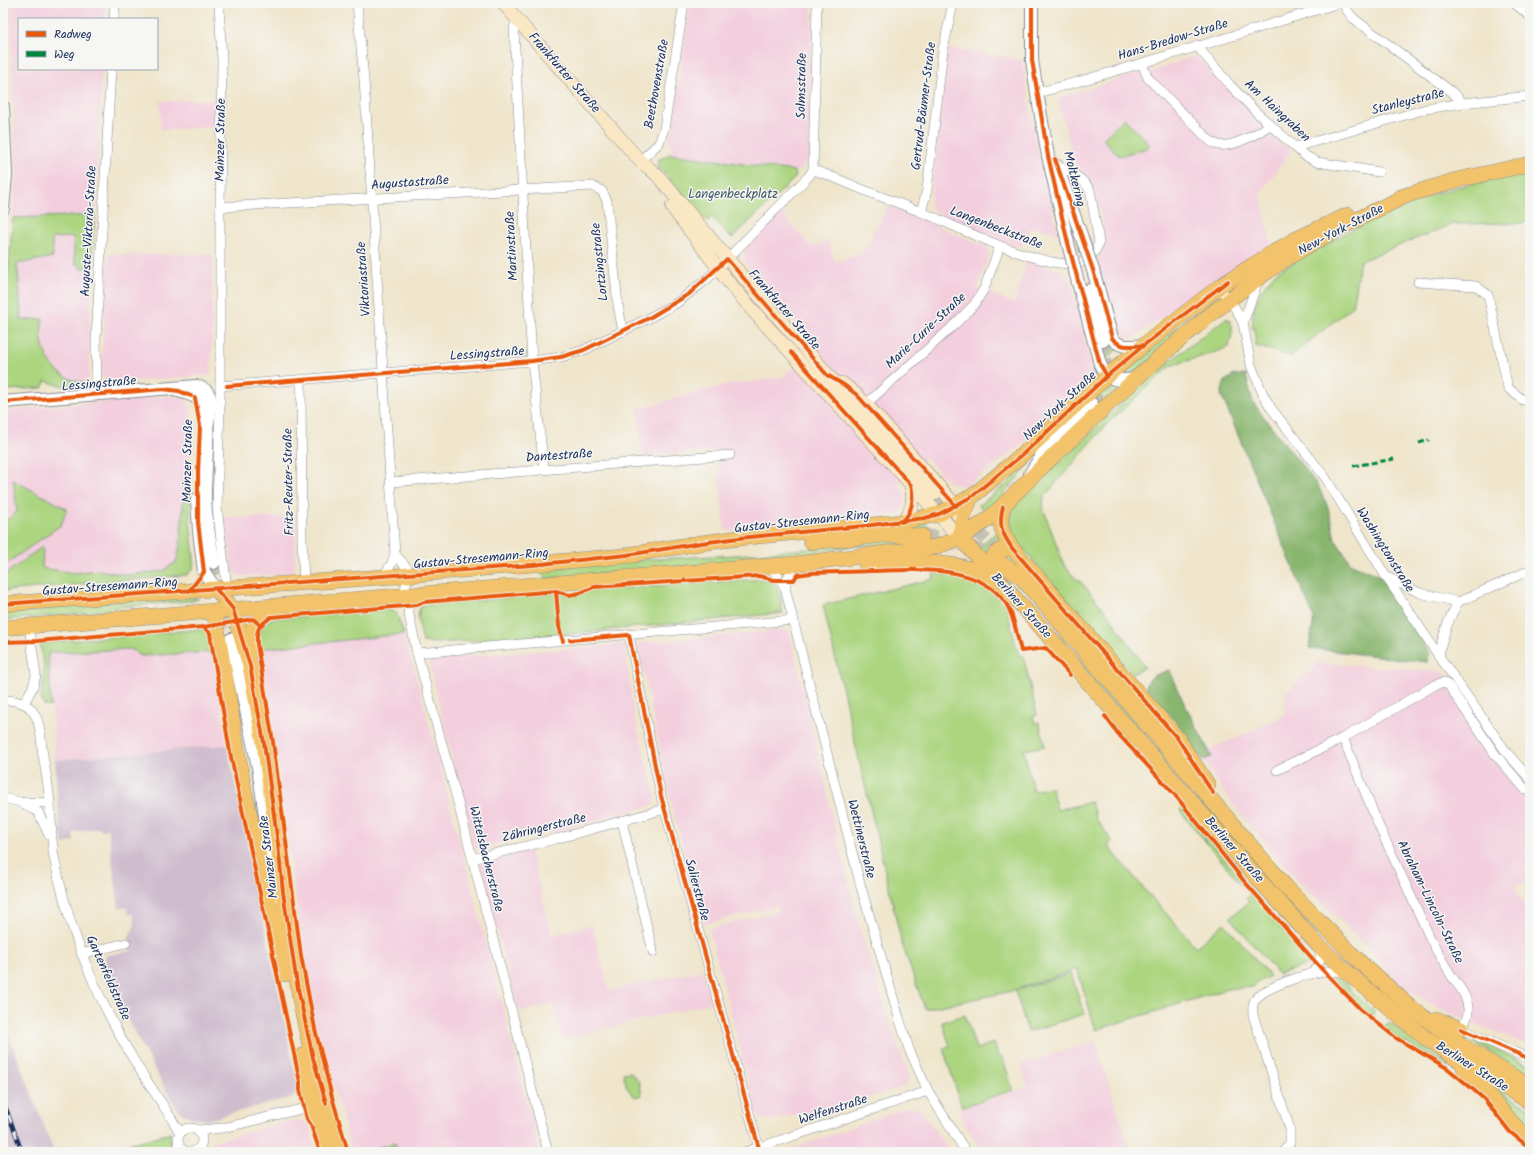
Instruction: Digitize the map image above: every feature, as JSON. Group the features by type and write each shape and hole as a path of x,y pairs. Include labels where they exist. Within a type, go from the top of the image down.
{"main road":[{"name":"Frankfurter Straße","path":"504,3 640,161 658,176 775,336 939,514 954,537"},
{"name":"New-York-Straße","path":"956,506 971,497 1022,455 1107,376 1144,345 1219,287 1272,253 1316,229 1362,209 1457,180 1530,164"},
{"name":"New-York-Straße","path":"954,537 987,520 1003,507 1025,484 1137,378 1230,300 1260,277 1324,237 1367,214 1410,194"},
{"name":"Frankfurter Straße","path":"723,263 827,374 934,494"},
{"path":"3,628 214,611 236,615 282,605 770,567 851,556 923,550 954,537 956,506 866,404 850,388 827,374"},
{"path":"902,522 908,516 912,508 913,496 911,485"},
{"name":"New-York-Straße","path":"954,537 971,497"},
{"name":"Gustav-Stresemann-Ring","path":"626,555 739,538 902,522 939,514 956,506"},
{"path":"1003,507 1001,526 1005,537 1002,560 1178,738 1229,820"},
{"name":"Gustav-Stresemann-Ring","path":"3,604 189,591 222,591 532,565 626,555 735,548 885,535 922,536"},
{"name":"Berliner Straße","path":"954,537 1002,560 1021,578 1286,887 1341,944 1412,1009 1461,1045 1530,1087"},
{"name":"Berliner Straße","path":"1002,560 1002,583 1259,880 1319,946 1348,973 1424,1037 1454,1057 1530,1102"},
{"path":"797,564 918,563 952,565 982,573 1002,583"},
{"path":"532,565 538,573 539,579 534,585"},
{"path":"214,611 222,591"},
{"path":"222,591 236,615"},
{"path":"250,666 251,634 256,622 269,611 282,605"},
{"name":"Mainzer Straße","path":"214,611 244,789 278,939 320,1104 341,1152"},
{"name":"Mainzer Straße","path":"236,615 250,666 261,723 278,844 282,892 301,1005 320,1104 320,1129 327,1152"},
{"path":"1412,1009 1461,1029"},
{"path":"1454,1057 1515,1126 1530,1139"}],"street":[{"path":"114,18 115,3"},
{"name":"Mainzer Straße","path":"219,3 222,61 220,386 217,508 222,591"},
{"name":"Viktoriastraße","path":"358,3 395,554 392,563 383,577"},
{"name":"Beethovenstraße","path":"640,161 659,143 664,129 684,3"},
{"name":"Solmsstraße","path":"813,170 817,3"},
{"name":"Gertrud-Bäumer-Straße","path":"921,212 927,190 943,50 953,3"},
{"name":"Moltkering","path":"1032,3 1032,60 1048,156 1074,237"},
{"name":"Hans-Bredow-Straße","path":"1037,93 1142,64 1198,45 1339,3"},
{"path":"1344,3 1346,9 1353,18 1452,92 1463,103"},
{"path":"1514,3 1530,16"},
{"name":"Martinstraße","path":"518,21 515,24 514,30 522,190 532,361 544,470"},
{"name":"Am Haingraben","path":"1198,45 1202,52 1230,85 1269,125 1287,141 1296,146 1304,155 1317,162 1379,172"},
{"path":"1142,64 1148,78 1208,139 1215,144 1227,145 1240,141 1253,136 1269,125"},
{"name":"Auguste-Viktoria-Straße","path":"97,394 97,325 111,70"},
{"name":"Moltkering","path":"1037,93 1057,166 1074,237 1103,341"},
{"name":"Stanleystraße","path":"1296,146 1426,109 1463,103 1530,96"},
{"path":"3,107 6,174 3,209"},
{"name":"Langenbeckstraße","path":"813,170 921,212 1000,246 1040,259 1060,263 1076,264 1087,260 1096,249 1099,239 1090,190 1084,181 1057,166"},
{"path":"723,263 809,176 813,170"},
{"name":"Augustastraße","path":"220,207 592,186 602,191"},
{"name":"Lortzingstraße","path":"602,191 607,201 618,305 623,332"},
{"path":"1074,237 1084,273 1112,338 1118,344 1124,346 1144,345"},
{"name":"Marie-Curie-Straße","path":"866,404 974,305 984,288 1000,246"},
{"name":"Lessingstraße","path":"220,386 532,361 573,354 623,332 678,302 723,263"},
{"name":"Moltkering","path":"1084,273 1100,364 1107,376"},
{"name":"Washingtonstraße","path":"1243,323 1250,299 1260,277"},
{"path":"1418,282 1476,286 1488,295 1508,388 1523,400 1530,401"},
{"name":"Washingtonstraße","path":"1219,287 1230,300 1243,323 1251,365 1263,394 1271,408 1325,477 1385,575 1439,656 1507,753 1530,779"},
{"path":"1107,376 1121,380 1137,378"},
{"name":"Fritz-Reuter-Straße","path":"301,380 302,539 304,583"},
{"name":"Lessingstraße","path":"4,402 192,386 200,387 206,390 210,401 208,423"},
{"name":"Lessingstraße","path":"163,389 179,391 195,398"},
{"name":"Mainzer Straße","path":"195,398 204,404 208,423 205,470 205,502 208,533 214,563"},
{"name":"Mainzer Straße","path":"195,398 200,426 198,522 204,572"},
{"path":"1025,484 1034,466 1043,453 1092,404"},
{"name":"Dantestraße","path":"391,482 730,455"},
{"path":"395,554 413,575"},
{"path":"785,588 787,579 797,564"},
{"name":"Wettinerstraße","path":"770,567 776,573 785,588 867,912 900,1024 909,1049 928,1091 966,1152"},
{"path":"1385,575 1420,593 1458,602 1530,570"},
{"path":"189,591 204,572 222,591"},
{"name":"Wittelsbacherstraße","path":"413,575 406,583 406,595 417,653 457,799 548,1152"},
{"path":"1439,656 1441,640 1447,623 1458,602"},
{"path":"417,653 794,620"},
{"path":"3,700 24,703 33,687 36,675 29,626"},
{"name":"Salierstraße","path":"628,635 664,809 759,1150"},
{"name":"Mainzer Straße","path":"231,639 252,737 269,843 278,939"},
{"path":"1277,770 1343,738 1435,684 1444,682 1449,686 1495,754 1525,790"},
{"name":"Gartenfeldstraße","path":"24,703 32,710 38,724 50,803 51,840 61,888 81,954 120,1036 137,1066 170,1115 180,1133"},
{"name":"Abraham-Lincoln-Straße","path":"1343,738 1378,824 1431,940 1465,995 1468,1003 1468,1012 1467,1018 1461,1029"},
{"name":"Gartenfeldstraße","path":"3,798 20,802 50,803"},
{"name":"Gartenfeldstraße","path":"20,802 38,812 51,840"},
{"name":"Zähringerstraße","path":"472,859 622,822 664,809"},
{"path":"622,822 653,952"},
{"name":"Mainzer Straße","path":"269,843 282,892"},
{"path":"81,954 126,943"},
{"path":"1312,974 1319,966 1319,946"},
{"path":"1283,1152 1290,1143 1290,1129 1253,1015 1254,1003 1259,996 1266,991 1312,974 1332,971 1348,973"},
{"path":"1461,1029 1530,1059"},
{"name":"Welfenstraße","path":"745,1152 759,1150 928,1091"},
{"path":"223,1128 203,1140 200,1148 196,1152 189,1152 182,1149 179,1143 180,1133 193,1129 223,1128 320,1104"},
{"name":"Gartenfeldstraße","path":"170,1115 193,1129"},
{"path":"193,1129 202,1136 203,1140"}],"shaded area":[{"path":"10,3 106,3 105,18 18,18 18,70 102,70 91,268 89,376 84,383 65,377 47,357 41,337 43,319 21,320 3,318 16,177"},
{"path":"690,3 812,3 809,149 808,158 801,171 670,154 672,148 669,144 669,138 673,129"},
{"path":"947,48 1022,60 1035,139 1058,233 1031,227 1020,248 936,213 931,208 930,205"},
{"path":"1193,56 1197,57 1270,133 1291,151 1260,193 1271,243 1134,337 1125,338 1116,332 1096,260 1103,248 1104,231 1095,191 1092,184 1081,173 1074,161 1058,101 1061,97 1133,75 1154,71"},
{"path":"214,100 213,127 161,130 160,101"},
{"path":"888,206 988,247 990,253 977,288 1014,303 1027,261 1063,271 1071,282 1090,365 1089,378 1086,383 1020,446 966,485 961,486 949,482 925,457 898,483 905,495 905,504 900,512 893,514 725,531 716,450 643,456 638,409 720,386 783,377 817,345 746,264 744,261 744,253 746,249 782,213 811,247 828,241 835,262 862,254"},
{"path":"213,254 211,375 109,383 105,382 101,373 108,255"},
{"path":"171,396 182,398 187,401 191,412 189,456 190,518 195,558 193,570 187,576 3,591 3,412 9,410"},
{"path":"224,517 296,517 295,569 289,574 237,575 232,569"},
{"path":"789,630 856,915 896,1042 909,1075 909,1079 908,1083 903,1087 804,1119 802,1113 772,1120 759,1118 757,1114 709,929 778,911 778,906 704,924 673,811 638,645 639,643"},
{"path":"404,634 429,724 540,1152 351,1152 316,1027 303,957 279,769 259,649"},
{"path":"621,643 625,647 634,716 656,797 653,805 560,830 475,849 436,693 430,662 432,659 601,646"},
{"path":"131,649 141,656 212,652 227,745 55,760 48,653"},
{"path":"1319,663 1444,672 1501,753 1530,786 1530,879 1514,887 1530,914 1530,1046 1449,1013 1402,987 1364,943 1293,875 1231,802 1203,760 1212,757 1208,750 1284,716 1286,692"},
{"path":"227,745 298,1087 297,1092 293,1097 207,1120 192,1118 182,1113 175,1107 105,978 105,957 107,955 130,951 129,936 135,925 133,914 129,915 127,907 119,908 108,829 101,830 100,827 73,833 74,841 63,844 59,819 55,760"},
{"path":"530,850 552,935 592,925 609,991 702,970 711,1003 562,1039 554,1004 519,1012 480,865 484,861"},
{"path":"3,1021 43,1123 54,1152 3,1152"},
{"path":"1095,1041 1131,1152 984,1152 966,1127 959,1109 1028,1087 1021,1065"},
{"path":"915,1107 921,1110 950,1152 783,1152 906,1108"},
{"path":"295,1120 300,1120 308,1125 317,1152 207,1152 212,1142"}],"green space":[{"path":"1124,118 1150,145 1147,148 1119,156 1103,139"},
{"name":"Langenbeckplatz","path":"670,154 794,171 796,177 732,238 712,217 707,221 659,168 658,160"},
{"path":"1530,171 1530,219 1524,223 1453,224 1360,261 1352,307 1291,356 1256,346 1254,328 1252,328 1254,309 1263,288 1276,272 1351,230 1423,197 1457,187"},
{"path":"95,215 91,268 80,268 80,264 75,264 73,237 52,238 53,257 17,264 21,320 43,319 41,334 47,357 57,370 65,376 84,383 71,387 45,381 43,388 3,390 3,328 13,218"},
{"path":"1222,298 1142,368 1129,374 1119,374 1191,316 1215,299"},
{"path":"1225,319 1229,319 1232,325 1229,347 1170,366 1107,424 1044,497 1043,508 1064,565 1073,576 1083,584 1111,618 1145,667 1132,674 1019,544 1011,529 1011,514 1016,503 1153,374"},
{"path":"1109,339 1119,348 1104,360 1098,342"},
{"path":"1234,375 1246,375 1253,403 1318,486 1328,507 1335,539 1351,564 1379,575 1430,653 1427,662 1309,648 1314,618 1221,394 1225,381"},
{"path":"1111,380 1122,382 1098,408 1087,400"},
{"path":"1038,450 1023,472 986,514 979,505 1007,484"},
{"path":"186,470 190,471 190,520 194,559 193,569 187,575 3,591 3,576 43,546 42,568 74,573 97,570 127,575 163,571 176,562 180,546"},
{"path":"13,480 67,509 61,525 3,566 3,523 17,512"},
{"path":"926,523 941,538 925,542 848,547 788,557 544,579 542,569 632,560 736,555 872,543 886,531"},
{"path":"998,531 1002,542 986,560 978,547"},
{"path":"1011,553 1019,567 1007,556 997,571 1029,601 1308,922 1371,983 1392,1001 1477,1062 1426,1030 1379,993 1305,923 995,570 1003,554"},
{"path":"933,573 951,575 979,582 989,588 1006,606 1017,649 1020,656 1023,655 1037,715 1033,716 1035,723 1039,722 1045,746 1024,750 1033,791 1051,787 1057,810 1091,802 1096,819 1112,841 1108,846 1196,947 1224,923 1270,976 1260,981 1253,987 1227,989 1096,1030 1077,969 1008,992 925,1009 902,944 823,605 934,579"},
{"path":"762,579 773,583 776,587 780,596 783,613 567,634 435,643 423,642 418,619 419,609 424,605 559,593 572,595 593,590"},
{"path":"190,596 199,599 119,607 89,613 3,620 3,613 41,610 60,606"},
{"path":"388,610 397,614 404,634 259,649 260,631 264,624 273,618"},
{"path":"202,629 207,631 212,652 141,656 131,649 48,653 51,706 45,706 41,699 44,666 40,643"},
{"path":"1169,670 1177,689 1212,757 1203,760 1179,726 1146,688 1146,684 1153,676"},
{"path":"1187,806 1315,949 1316,957 1186,807"},
{"path":"1183,808 1256,897 1312,960 1313,963 1278,974 1230,918 1249,902 1246,898 1250,895 1181,812 1180,810"},
{"path":"1071,973 1084,1014 1028,1032 1015,991"},
{"path":"1332,977 1344,982 1363,1002 1374,1010 1374,1014 1370,1015 1361,1008"},
{"path":"965,1015 976,1049 994,1043 998,1057 1002,1056 1013,1090 962,1107 943,1048 950,1046 942,1022"},
{"path":"1390,1023 1449,1065 1448,1067 1397,1038 1383,1027"},
{"path":"1461,1034 1492,1047 1530,1066 1530,1076 1470,1040 1468,1041 1460,1036"},
{"path":"630,1072 639,1082 642,1095 635,1097 627,1088 623,1073"},
{"path":"1473,1074 1530,1109 1530,1133"},
{"path":"171,1133 170,1141 175,1152 97,1152"},
{"path":"395,1143 398,1152 386,1152 380,1149 360,1152"}],"tunnel":[{"path":"1092,404 1097,396 1105,374 1105,349 1103,341"},
{"path":"934,494 955,516 985,539 1005,560"},
{"path":"922,536 943,539 964,545 983,553 1002,564"},
{"path":"214,563 231,639"}],"railway":[{"path":"3,1100 22,1152"},
{"path":"3,1137 8,1152"}],"marked path":[{"path":"1419,443 1429,440"},
{"path":"1353,466 1394,459"}],"cycle path":[{"path":"1032,3 1032,60 1048,156 1067,239 1100,364 1107,376"},
{"path":"3,107 6,175 3,209"},
{"path":"1055,159 1093,270 1112,338 1115,342 1122,345 1144,345"},
{"path":"227,386 532,361 561,357 584,350 649,318 689,294 727,259 827,375 857,395 956,506"},
{"path":"3,604 532,565 627,555 739,538 864,526 925,518 939,514 971,497 1022,455 1107,376 1144,345 1228,281"},
{"path":"791,352 911,485 912,505 906,518 902,522"},
{"path":"3,402 163,389 179,391 191,396"},
{"path":"189,591 204,572 198,522 200,426 195,398"},
{"path":"1003,507 1001,519 1002,529 1012,548 1178,739 1213,793"},
{"path":"348,1152 332,1097 315,1029 301,956 273,742 257,644 257,634 259,628 271,617 417,605 424,602 556,591 569,595 580,593 594,587 759,576 774,580 794,580 797,575 811,573 926,570 962,575 993,589 1005,602 1011,613 1021,651 1046,648 1070,675"},
{"path":"216,589 233,609 250,666 264,743 283,892 297,984 313,1058 326,1103"},
{"path":"556,591 559,626 563,641"},
{"path":"3,642 37,641 203,627 253,619 260,625"},
{"path":"203,627 210,633 230,752 300,1082 300,1090 307,1119 311,1125 320,1152"},
{"path":"570,640 629,635 661,796 760,1152"},
{"path":"1105,716 1119,735 1175,795 1244,881 1319,966 1360,1009 1396,1038 1447,1068 1484,1099 1510,1132 1530,1148"},
{"path":"1461,1029 1530,1059"}]}
